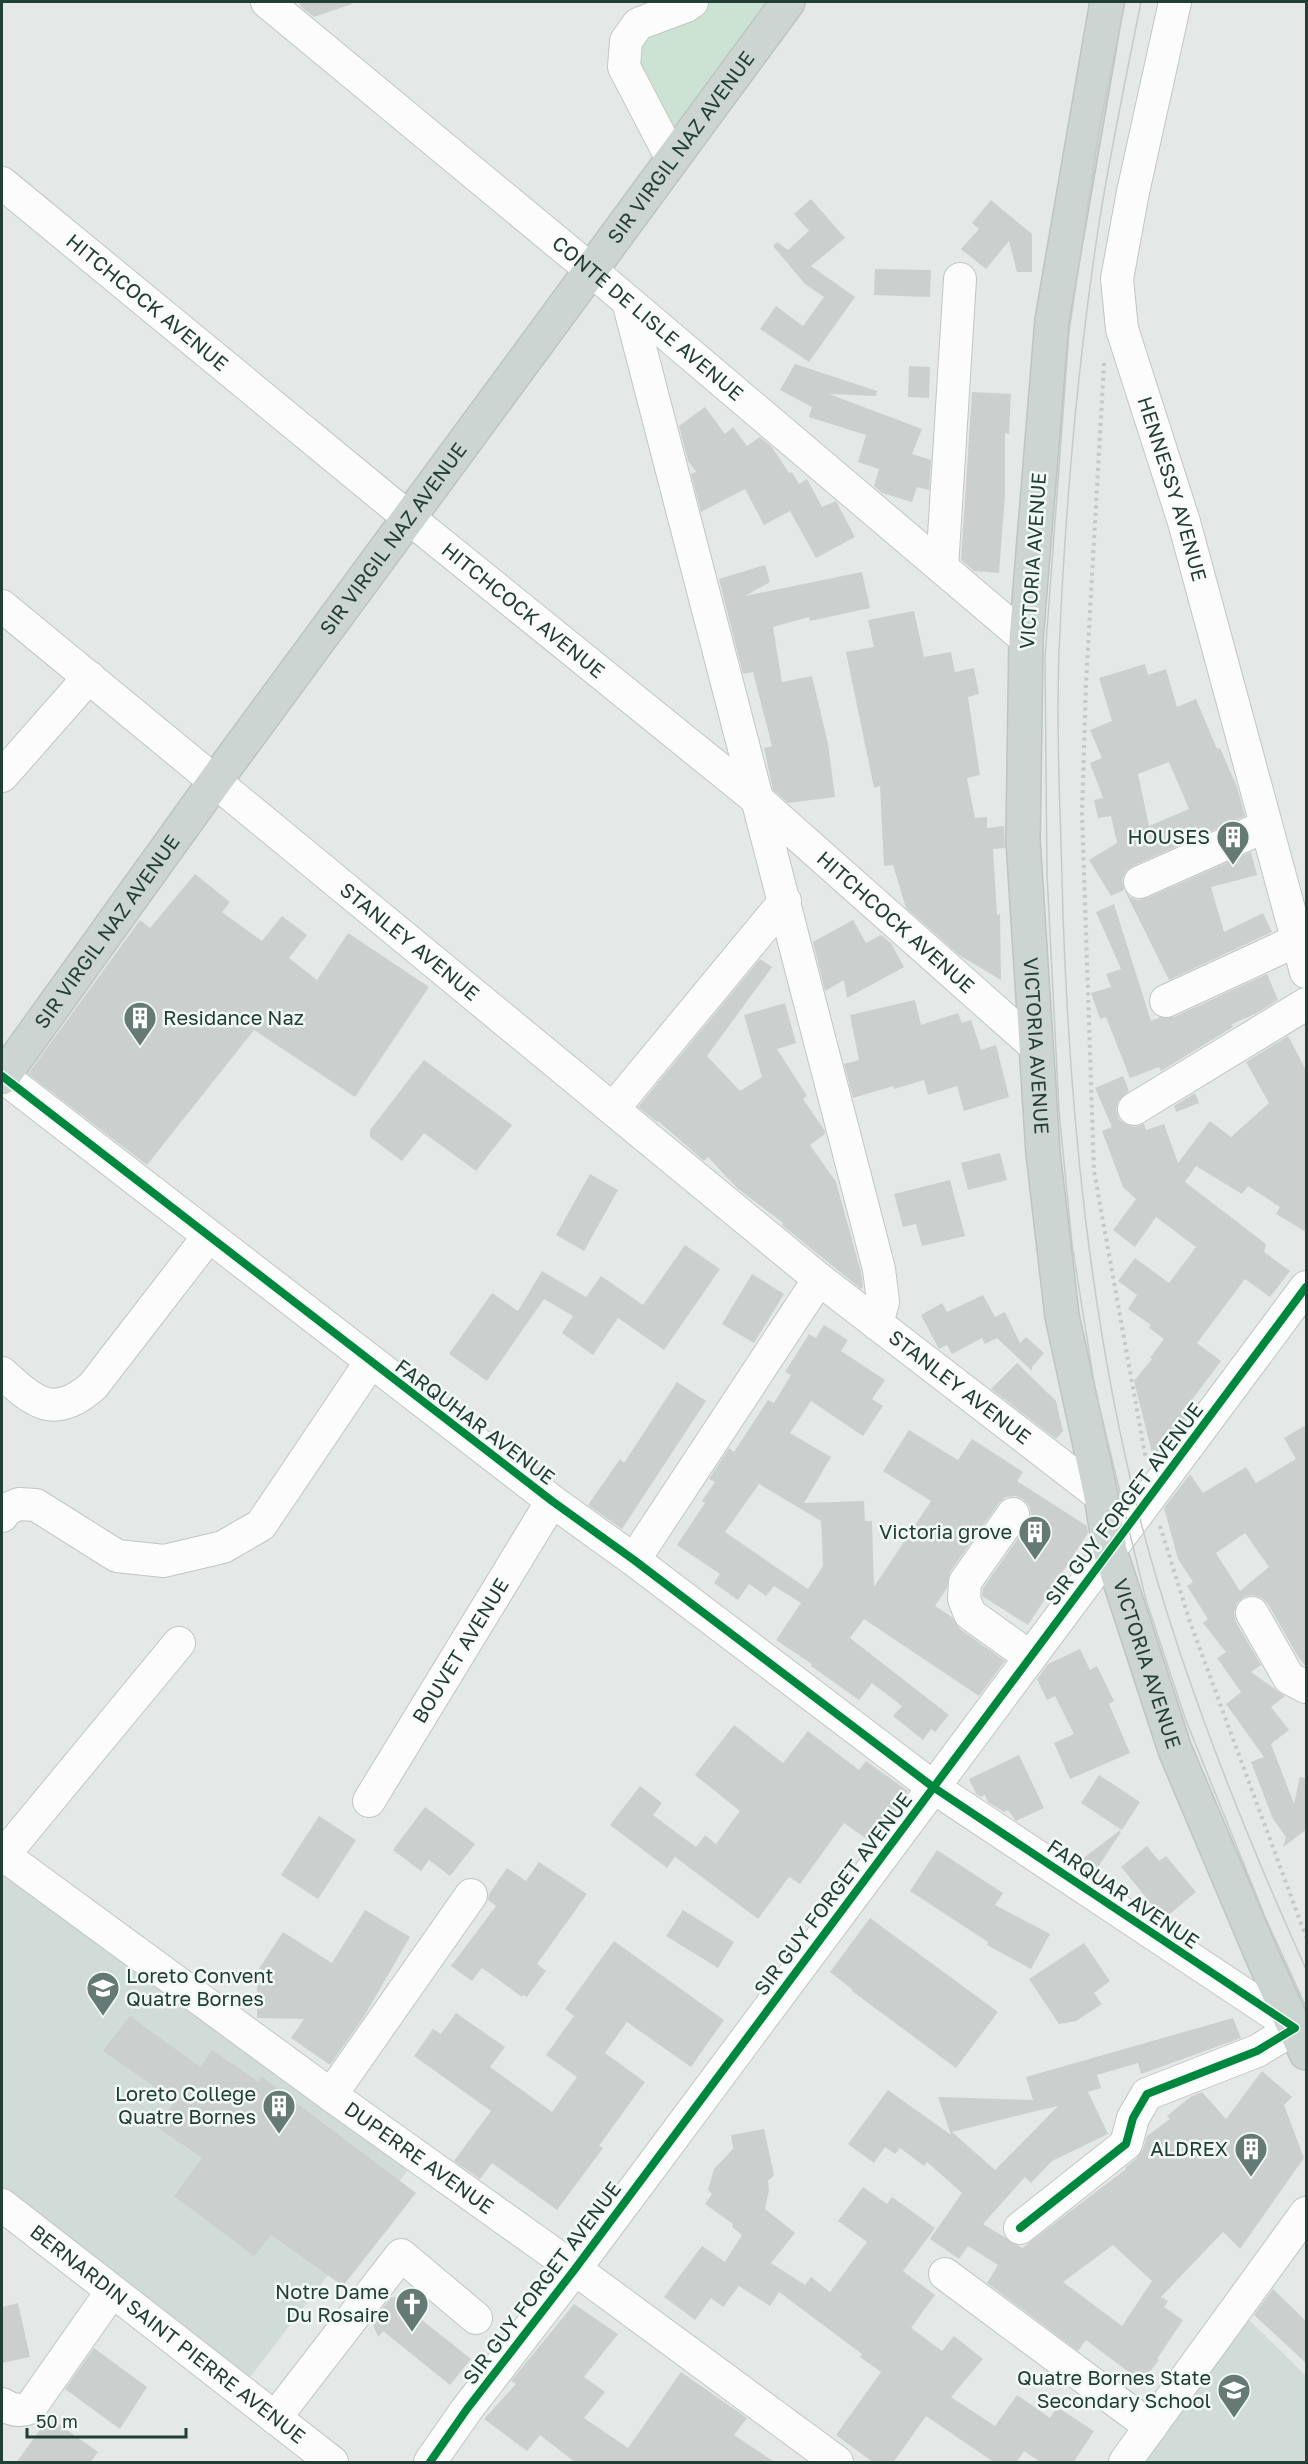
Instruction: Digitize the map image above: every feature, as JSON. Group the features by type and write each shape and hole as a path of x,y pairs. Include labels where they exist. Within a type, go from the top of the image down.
{"main road":[{"name":"SIR VIRGIL NAZ AVENUE","path":"2,1077 216,780 788,2"},
{"name":"VICTORIA AVENUE","path":"1107,2 1052,320 1026,639 1023,840 1043,1153 1062,1316 1101,1496 1110,1551 1175,1750 1301,2041"}],"street":[{"name":"CONTE DE LISLE AVENUE","path":"267,2 591,270 629,305 1026,639"},
{"path":"672,159 624,67 626,41 638,24 692,2"},
{"name":"HENNESSY AVENUE","path":"1175,2 1133,192 1117,279 1118,302 1122,329 1184,522 1306,972"},
{"name":"HITCHCOCK AVENUE","path":"2,183 409,518 759,801 1035,1046"},
{"path":"942,568 960,279"},
{"path":"629,305 879,1269 883,1302 877,1324"},
{"name":"STANLEY AVENUE","path":"2,606 819,1278 1101,1496"},
{"path":"2,776 88,677"},
{"path":"1140,882 1266,826"},
{"path":"613,1109 785,901"},
{"path":"1166,1001 1298,940"},
{"path":"1134,1109 1306,1004"},
{"name":"FARQUHAR AVENUE","path":"2,1077 370,1363 933,1787"},
{"path":"2,1373 27,1396 46,1404 64,1405 78,1399 93,1386 208,1237"},
{"path":"634,1560 819,1278"},
{"name":"SIR GUY FORGET AVENUE","path":"430,2463 467,2409 575,2269 1306,1287"},
{"path":"2,1516 7,1509 19,1504 36,1504 117,1556 164,1561 224,1548 261,1525 370,1363"},
{"name":"BOUVET AVENUE","path":"369,1801 552,1501"},
{"path":"1013,1514 965,1582 964,1599 970,1614 1030,1657"},
{"path":"1252,1613 1289,1678 1306,1687"},
{"path":"2,1855 179,1642"},
{"name":"FARQUAR AVENUE","path":"933,1787 1301,2041"},
{"name":"DUPERRE AVENUE","path":"2,1855 331,2095 575,2269 837,2463"},
{"path":"331,2095 471,1895"},
{"path":"1020,2228 1125,2144 1133,2118 1147,2094 1257,2051 1301,2041"},
{"name":"BERNARDIN SAINT PIERRE AVENUE","path":"2,2205 332,2463"},
{"path":"1125,2463 1306,2213"},
{"path":"275,2418 401,2255 476,2318"},
{"path":"945,2274 1151,2427"},
{"path":"2,2404 15,2410 23,2411 30,2408 112,2291"}],"path":[{"path":"1106,352 1086,684 1082,813 1094,1171 1136,1412 1158,1520 1190,1622 1306,1938"}],"shaded area":[{"name":"Loreto Convent Quatre Bornes","path":"2,1864 408,2170 248,2380 2,2194"},
{"name":"Quatre Bornes State Secondary School","path":"1237,2308 1306,2376 1306,2462 1130,2462"}],"green space":[{"path":"705,2 780,2 670,136 630,41"}],"building":[{"path":"299,2 351,2 352,4 314,17 301,7"},
{"path":"811,199 845,238 811,266 855,297 809,362 760,329 776,306 803,326 824,297 805,284 773,246 777,242 788,250 809,231 794,214"},
{"path":"991,200 1032,234 1032,272 1017,272 1009,241 986,269 961,249 979,229 972,223"},
{"path":"875,269 931,270 930,297 874,295"},
{"path":"795,364 877,391 876,396 829,394 922,429 912,454 931,460 929,490 917,487 912,502 882,493 874,486 879,469 858,462 866,435 809,417 812,407 780,390"},
{"path":"909,366 930,367 929,398 908,397"},
{"path":"972,392 1011,394 1009,434 1005,433 1005,495 999,573 974,571 961,560"},
{"path":"705,407 725,434 733,427 747,446 760,437 772,447 799,484 807,479 822,507 836,501 855,537 816,558 790,511 764,525 745,489 701,512 691,474 696,472 688,461 679,426"},
{"path":"765,565 770,582 745,596 862,572 870,608 810,621 809,617 773,627 782,682 812,676 828,744 835,797 788,803 773,790 764,748 772,746 753,672 743,674 719,579"},
{"path":"914,611 924,657 951,652 955,672 974,668 979,694 968,697 980,775 967,778 975,818 987,817 987,828 1004,826 1005,848 993,849 997,915 1000,914 1001,980 959,955 906,908 893,865 884,866 880,786 874,788 846,652 874,647 868,620"},
{"path":"1145,664 1148,675 1166,669 1177,707 1196,699 1217,749 1220,748 1237,787 1245,816 1133,866 1126,871 1122,880 1124,890 1111,896 1089,860 1117,843 1111,816 1098,818 1094,800 1103,798 1090,763 1102,758 1090,730 1112,721 1099,678","holes":["1169,762 1189,809 1149,826 1138,774"]},
{"path":"1251,852 1257,875 1211,887 1224,932 1263,913 1272,932 1169,980 1125,891 1130,897 1138,900 1147,898"},
{"path":"195,874 230,902 222,912 262,941 282,916 307,935 289,958 317,980 348,933 429,987 355,1097 254,1030 147,1165 28,1074 140,920 150,928"},
{"path":"1114,904 1151,1021 1160,1017 1174,1017 1267,974 1278,1000 1232,1024 1233,1027 1161,1071 1159,1067 1130,1078 1106,1017 1100,1019 1091,993 1111,987 1106,974 1121,969 1096,912"},
{"path":"853,920 866,943 881,935 891,943 904,967 847,998 844,980 825,991 813,942"},
{"path":"760,959 772,967 707,1056 740,1091 762,1077 744,1015 785,1003 796,1043 777,1049 807,1096 803,1099 825,1131 825,1134 810,1145 836,1182 861,1272 863,1287 861,1289 782,1225 783,1223 737,1188 708,1157 704,1161 658,1121 638,1107"},
{"path":"915,1000 921,1025 958,1013 962,1023 971,1020 981,1050 996,1045 1009,1097 964,1111 957,1086 928,1095 924,1080 894,1089 893,1086 853,1098 844,1064 859,1060 850,1015"},
{"path":"1288,1036 1306,1070 1306,1232 1276,1214 1280,1207 1248,1186 1242,1194 1196,1166 1185,1182 1266,1244 1264,1252 1290,1271 1270,1297 1245,1279 1197,1343 1221,1361 1189,1404 1193,1408 1154,1461 1134,1381 1152,1359 1150,1358 1164,1339 1149,1328 1151,1325 1128,1309 1137,1295 1118,1281 1135,1258 1169,1283 1196,1247 1156,1217 1135,1247 1113,1230 1136,1199 1123,1187 1102,1131 1112,1127 1095,1088 1123,1076 1129,1091 1118,1101 1116,1110 1119,1119 1134,1127 1144,1124 1146,1130 1164,1124 1178,1163 1210,1121 1231,1137 1269,1103 1246,1062"},
{"path":"424,1060 512,1125 476,1171 424,1133 402,1161 370,1137 370,1130"},
{"path":"1195,1093 1199,1103 1176,1112 1174,1106"},
{"path":"1000,1153 1007,1180 968,1190 961,1163"},
{"path":"590,1174 618,1190 584,1251 556,1235"},
{"path":"950,1180 965,1236 922,1246 916,1224 903,1227 894,1194"},
{"path":"685,1245 720,1269 664,1350 618,1318 593,1355 562,1333 573,1316 544,1299 487,1381 449,1354 492,1293 518,1311 542,1271 586,1297 601,1276 643,1305"},
{"path":"752,1274 784,1294 754,1343 722,1324"},
{"path":"983,1295 995,1317 1005,1312 1020,1343 1026,1337 1044,1353 1032,1367 1032,1371 997,1338 985,1344 982,1338 952,1354 947,1345 939,1349 921,1315 942,1303 947,1312"},
{"path":"824,1325 848,1340 841,1351 885,1380 872,1399 883,1406 863,1436 811,1401 790,1433 831,1457 804,1503 864,1501 865,1521 872,1521 874,1587 931,1501 883,1471 909,1430 958,1460 972,1439 1023,1472 1017,1481 1087,1526 1088,1533 1028,1625 982,1596 983,1588 1028,1524 1031,1516 1030,1507 1023,1499 1015,1496 1006,1497 999,1503 950,1572 947,1588 935,1606 952,1617 960,1629 1005,1661 979,1696 864,1619 850,1638 949,1715 935,1732 931,1729 923,1740 893,1716 902,1706 872,1683 859,1700 776,1640 801,1603 774,1586 766,1596 749,1584 738,1600 714,1583 720,1574 677,1545 705,1503 702,1501 715,1482 709,1479 729,1448 734,1452 768,1400 774,1403 791,1375 785,1372 809,1334 816,1338","holes":["759,1484 821,1521 823,1566 808,1589 725,1532"]},
{"path":"1017,1363 1056,1401 1063,1431 1056,1439 991,1389"},
{"path":"677,1382 706,1401 622,1529 588,1505 620,1459 624,1463"},
{"path":"1306,1425 1306,1667 1268,1604 1262,1598 1253,1595 1244,1597 1237,1603 1234,1612 1236,1622 1261,1665 1251,1672 1285,1696 1271,1707 1289,1730 1271,1744 1294,1804 1300,1777 1306,1778 1306,1830 1283,1847 1286,1837 1273,1819 1251,1762 1264,1757 1226,1704 1241,1692 1217,1658 1226,1652 1203,1623 1208,1619 1187,1586 1193,1582 1178,1559 1164,1508 1190,1474 1203,1493 1246,1467 1256,1483 1296,1459 1284,1438","holes":["1245,1533 1269,1567 1240,1591 1216,1553"]},
{"path":"1080,1649 1090,1670 1097,1666 1114,1701 1109,1704 1130,1753 1070,1779 1054,1743 1074,1734 1055,1696 1047,1700 1037,1679 1048,1664"},
{"path":"734,1725 783,1763 808,1731 859,1770 866,1761 908,1791 871,1842 844,1823 800,1884 789,1877 758,1919 675,1857 667,1868 610,1825 640,1786 662,1803 653,1815 696,1847 705,1835 716,1844 740,1811 695,1775"},
{"path":"1019,1755 1044,1808 1016,1821 1008,1810 1004,1812 988,1802 985,1795 981,1797 976,1794 969,1779"},
{"path":"1099,1775 1140,1802 1122,1830 1081,1803"},
{"path":"425,1807 475,1844 450,1876 429,1860 421,1871 393,1850"},
{"path":"319,1816 356,1840 318,1899 281,1875"},
{"path":"1119,1831 1121,1832 1094,1873 1086,1868 1081,1860"},
{"path":"1147,1846 1159,1861 1166,1856 1196,1892 1164,1919 1121,1867"},
{"path":"937,1850 1003,1893 995,1905 1050,1934 1031,1969 987,1945 988,1942 910,1891"},
{"path":"539,1862 587,1894 537,1964 546,1971 527,1997 523,1995 522,1997 482,1968 472,1981 451,1966 496,1906 488,1900 489,1894 507,1868 526,1881"},
{"path":"365,1910 410,1937 363,2018 330,2065 291,2038 304,2019 257,2018 257,1972 283,1932 332,1963"},
{"path":"683,1910 734,1942 718,1968 666,1936"},
{"path":"870,1918 998,2012 956,2068 830,1972"},
{"path":"614,1941 724,2020 691,2067 627,2022 605,2053 645,2082 599,2146 603,2148 557,2210 492,2163 480,2179 454,2161 491,2111 414,2056 433,2029 441,2034 456,2013 505,2047 490,2067 552,2112 577,2077 546,2055 574,2016 565,2009"},
{"path":"1084,1943 1110,1981 1094,1993 1102,2004 1076,2021 1059,2024 1029,1979"},
{"name":"Loreto College Quatre Bornes","path":"130,2016 200,2067 212,2050 259,2082 262,2077 416,2193 343,2286 271,2235 254,2256 174,2196 202,2158 157,2127 175,2101 103,2051"},
{"path":"1233,2018 1241,2038 1141,2074 1138,2063 1097,2075 1101,2088 1088,2092 1108,2134 1052,2161 1031,2183 1025,2177 983,2224 1022,2248 1126,2169 1143,2149 1147,2136 1170,2119 1167,2116 1190,2097 1202,2092 1226,2119 1262,2071 1292,2097 1284,2105 1304,2158 1240,2249 1223,2232 1161,2297 1168,2301 1164,2307 1183,2320 1157,2359 1159,2360 1142,2382 1086,2340 1078,2351 987,2283 998,2265 968,2246 959,2259 930,2239 962,2193 927,2162 924,2166 900,2148 895,2154 885,2147 874,2163 848,2144 888,2090 951,2135 938,2097 1033,2100 1026,2077","holes":["1058,2106 995,2170 952,2132 1036,2111","1113,2245 1152,2281 1122,2326 1063,2282"]},
{"path":"764,2129 774,2175 768,2181 769,2190 765,2209 795,2233 771,2263 805,2285 811,2277 830,2292 867,2242 838,2221 863,2187 887,2204 892,2197 935,2228 903,2271 935,2295 911,2328 942,2351 954,2336 983,2359 951,2397 995,2426 1017,2395 1050,2418 1057,2407 1094,2431 1073,2463 1042,2463 1024,2451 1016,2463 995,2463 926,2416 893,2463 874,2463 836,2435 881,2372 860,2357 862,2354 779,2292 770,2306 739,2286 723,2307 711,2298 695,2320 664,2297 702,2246 725,2262 742,2235 732,2227 733,2224 705,2204 712,2194 708,2190 714,2169 733,2149 731,2135"},
{"path":"1273,2289 1306,2321 1306,2363 1254,2315"},
{"name":"Notre Dame Du Rosaire","path":"391,2297 409,2298 403,2305 471,2359 450,2385 383,2331 378,2337 372,2322"},
{"path":"18,2303 30,2357 2,2363 2,2307"},
{"path":"574,2304 618,2334 584,2377 605,2392 584,2418 628,2448 681,2372 747,2418 734,2435 776,2463 576,2463 540,2435 527,2451 484,2419 516,2384 511,2381"},
{"path":"94,2348 147,2387 120,2429 65,2389"},
{"path":"49,2417 98,2452 90,2463 16,2463"}],"tram line":[{"path":"1125,2 1099,130 1069,332 1045,657 1047,874 1059,1111 1072,1244 1095,1389 1146,1600 1185,1718 1265,1917 1306,2007"},
{"path":"1141,2 1098,230 1084,335 1068,494 1059,652 1058,750 1063,915 1077,1141 1085,1217 1107,1367 1139,1515 1155,1573 1213,1745 1306,1969"}],"cycle path":[{"path":"2,1076 552,1501 634,1560 933,1787 1295,2028 1257,2051 1147,2094 1133,2118 1126,2144 1020,2228"},
{"path":"430,2462 467,2409 575,2269 1306,1287"}],"place":[{"name":"HOUSES","path":"1233,866"},
{"name":"Residance Naz","path":"140,1047"},
{"name":"Victoria grove","path":"1035,1561"},
{"name":"Loreto Convent Quatre Bornes","path":"103,2017"},
{"name":"Loreto College Quatre Bornes","path":"279,2135"},
{"name":"ALDREX","path":"1251,2178"},
{"name":"Notre Dame Du Rosaire","path":"412,2333"},
{"name":"Quatre Bornes State Secondary School","path":"1234,2419"}]}
